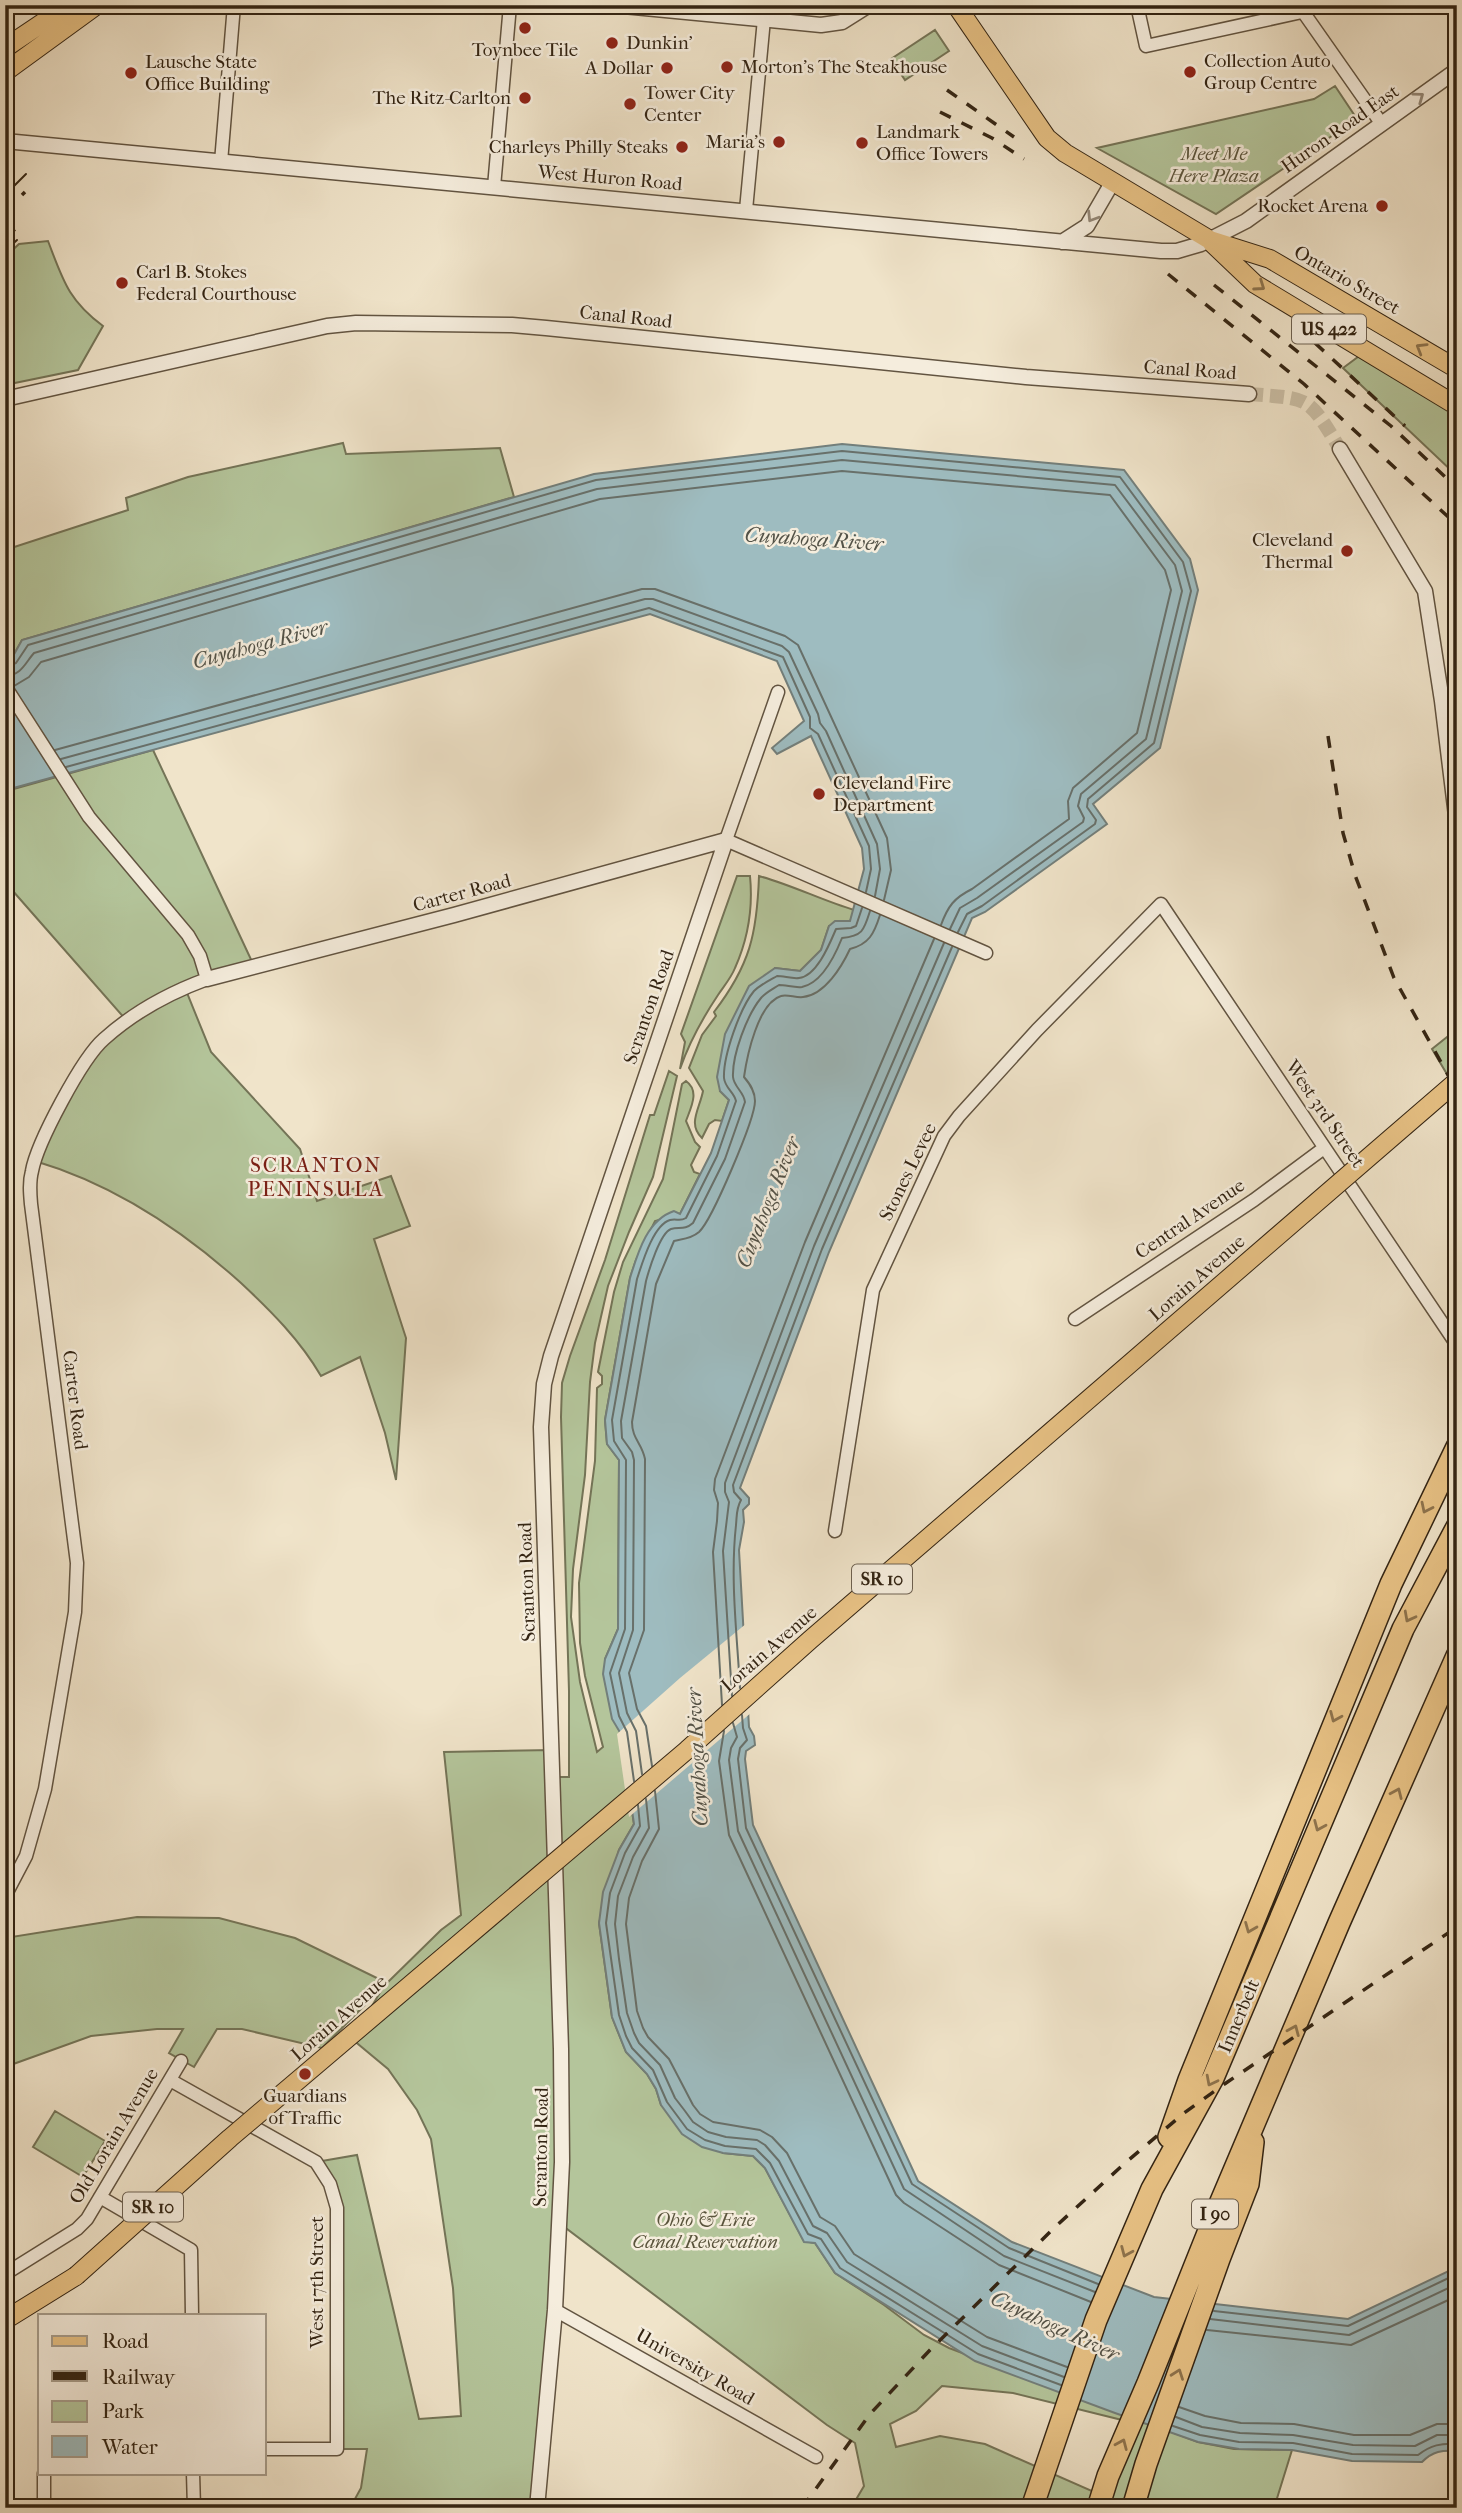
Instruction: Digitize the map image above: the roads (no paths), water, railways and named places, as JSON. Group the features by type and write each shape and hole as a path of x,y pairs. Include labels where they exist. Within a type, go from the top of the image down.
{"highway":[{"path":"1152,2189 1189,2080 1335,1718 1391,1584 1457,1447"},
{"path":"1441,1557 1457,1511"},
{"name":"Innerbelt","path":"1032,2508 1096,2320 1152,2189 1213,2078 1398,1641 1457,1527"},
{"name":"I 90","path":"1098,2508 1108,2476 1149,2383 1213,2218 1339,1923 1457,1657"},
{"path":"1133,2508 1214,2272 1248,2184 1256,2120"}],"main road":[{"path":"5,48 69,5"},
{"path":"5,72 97,5"},
{"name":"Ontario Street","path":"956,5 1047,138 1065,153 1210,240 1270,259 1457,369"},
{"name":"Ontario Street","path":"1210,240 1255,284 1457,406"},
{"name":"Lorain Avenue","path":"5,2320 76,2276 230,2138 687,1750 1457,1081"}],"street":[{"path":"221,162 234,5"},
{"path":"494,187 510,5"},
{"path":"613,5 821,25 836,24 869,5"},
{"path":"1137,5 1146,46 1300,9 1381,123"},
{"path":"746,210 764,19"},
{"name":"Huron Road East","path":"1210,240 1245,220 1457,70"},
{"name":"West Huron Road","path":"5,141 1169,251 1191,248 1210,240"},
{"path":"1062,242 1087,226 1112,183"},
{"name":"Canal Road","path":"5,398 327,326 356,323 512,325 1026,377 1249,394"},
{"path":"1340,449 1425,591 1457,824"},
{"path":"5,686 89,817 188,935 200,956 207,979"},
{"name":"Scranton Road","path":"537,2508 555,2310 562,2162 561,2049 541,1427 544,1384 586,1248 778,692"},
{"path":"726,840 986,953"},
{"name":"Carter Road","path":"5,1896 26,1856 39,1816 78,1586 31,1204 32,1169 51,1122 90,1056 102,1040 150,1005 207,979 726,840"},
{"name":"West 3rd Street","path":"1161,904 1457,1345"},
{"name":"Stones Levee","path":"835,1531 873,1290 944,1136 958,1116 1037,1030 1161,904"},
{"name":"Central Avenue","path":"1075,1319 1254,1200 1324,1148"},
{"name":"Old Lorain Avenue","path":"5,2274 77,2229 88,2219 181,2061"},
{"name":"West 17th Street","path":"170,2080 316,2162 330,2184 337,2208 337,2449 266,2449"},
{"path":"100,2197 191,2250 192,2314"},
{"name":"University Road","path":"555,2310 816,2457"},
{"path":"44,2474 44,2508"},
{"path":"193,2474 194,2508"}],"water":[{"name":"Cuyahoga River","path":"842,444 1124,470 1190,559 1198,590 1160,748 1093,804 1107,824 985,912 972,918 829,1252 740,1488 749,1498 749,1504 743,1510 744,1522 739,1550 749,1727 755,1745 746,1751 745,1759 753,1825 918,2181 1012,2242 1154,2297 1348,2319 1457,2267 1457,2451 1438,2452 1422,2462 1352,2461 1292,2450 1239,2449 1198,2442 975,2361 835,2273 815,2243 804,2242 765,2168 753,2156 723,2153 702,2147 682,2134 661,2105 647,2074 626,2052 612,2017 599,1923 603,1892 619,1850 634,1824 621,1734 612,1719 603,1674 605,1659 618,1629 619,1460 607,1444 605,1420 630,1278 650,1229 665,1215 674,1211 680,1214 711,1153 729,1100 720,1091 717,1077 725,1034 749,986 775,968 800,971 821,950 829,926 835,921 850,921 864,869 862,848 811,736 777,754 772,748 804,721 777,661 650,614 10,789 5,794 5,662 12,658 22,640 594,474"}],"tunnel":[{"path":"1249,394 1285,397 1305,403 1321,418 1340,449"}],"tram line":[{"path":"5,195 26,174"},
{"path":"5,251 17,240"}],"railway":[{"path":"947,90 1014,137"},
{"path":"940,112 992,138 1024,159"},
{"path":"5,212 25,192"},
{"path":"5,236 17,228"},
{"path":"1168,274 1304,384 1457,525"},
{"path":"1214,285 1391,426 1457,488"},
{"path":"1315,343 1405,426"},
{"path":"1328,736 1343,833 1355,875 1394,978 1457,1091"},
{"path":"802,2508 870,2414 930,2350 1055,2227 1124,2164 1184,2113 1226,2083 1457,1927"}],"place":[{"name":"Toynbee Tile","path":"525,28"},
{"name":"Dunkin'","path":"612,43"},
{"name":"Morton's The Steakhouse","path":"727,67"},
{"name":"A Dollar","path":"667,68"},
{"name":"Collection Auto Group Centre","path":"1190,72"},
{"name":"Lausche State Office Building","path":"131,73"},
{"name":"The Ritz-Carlton","path":"525,98"},
{"name":"Tower City Center","path":"630,104"},
{"name":"Maria's","path":"779,142"},
{"name":"Landmark Office Towers","path":"862,143"},
{"name":"Charleys Philly Steaks","path":"682,147"},
{"name":"Rocket Arena","path":"1382,206"},
{"name":"Carl B. Stokes Federal Courthouse","path":"122,283"},
{"name":"Cleveland Thermal","path":"1347,551"},
{"name":"Cleveland Fire Department","path":"819,794"},
{"name":"Guardians of Traffic","path":"305,2074"}],"district":[{"name":"SCRANTON PENINSULA","path":"316,1177"}],"park label":[{"name":"Meet Me Here Plaza","path":"1214,165"},
{"name":"Ohio & Erie Canal Reservation","path":"705,2231"}]}
